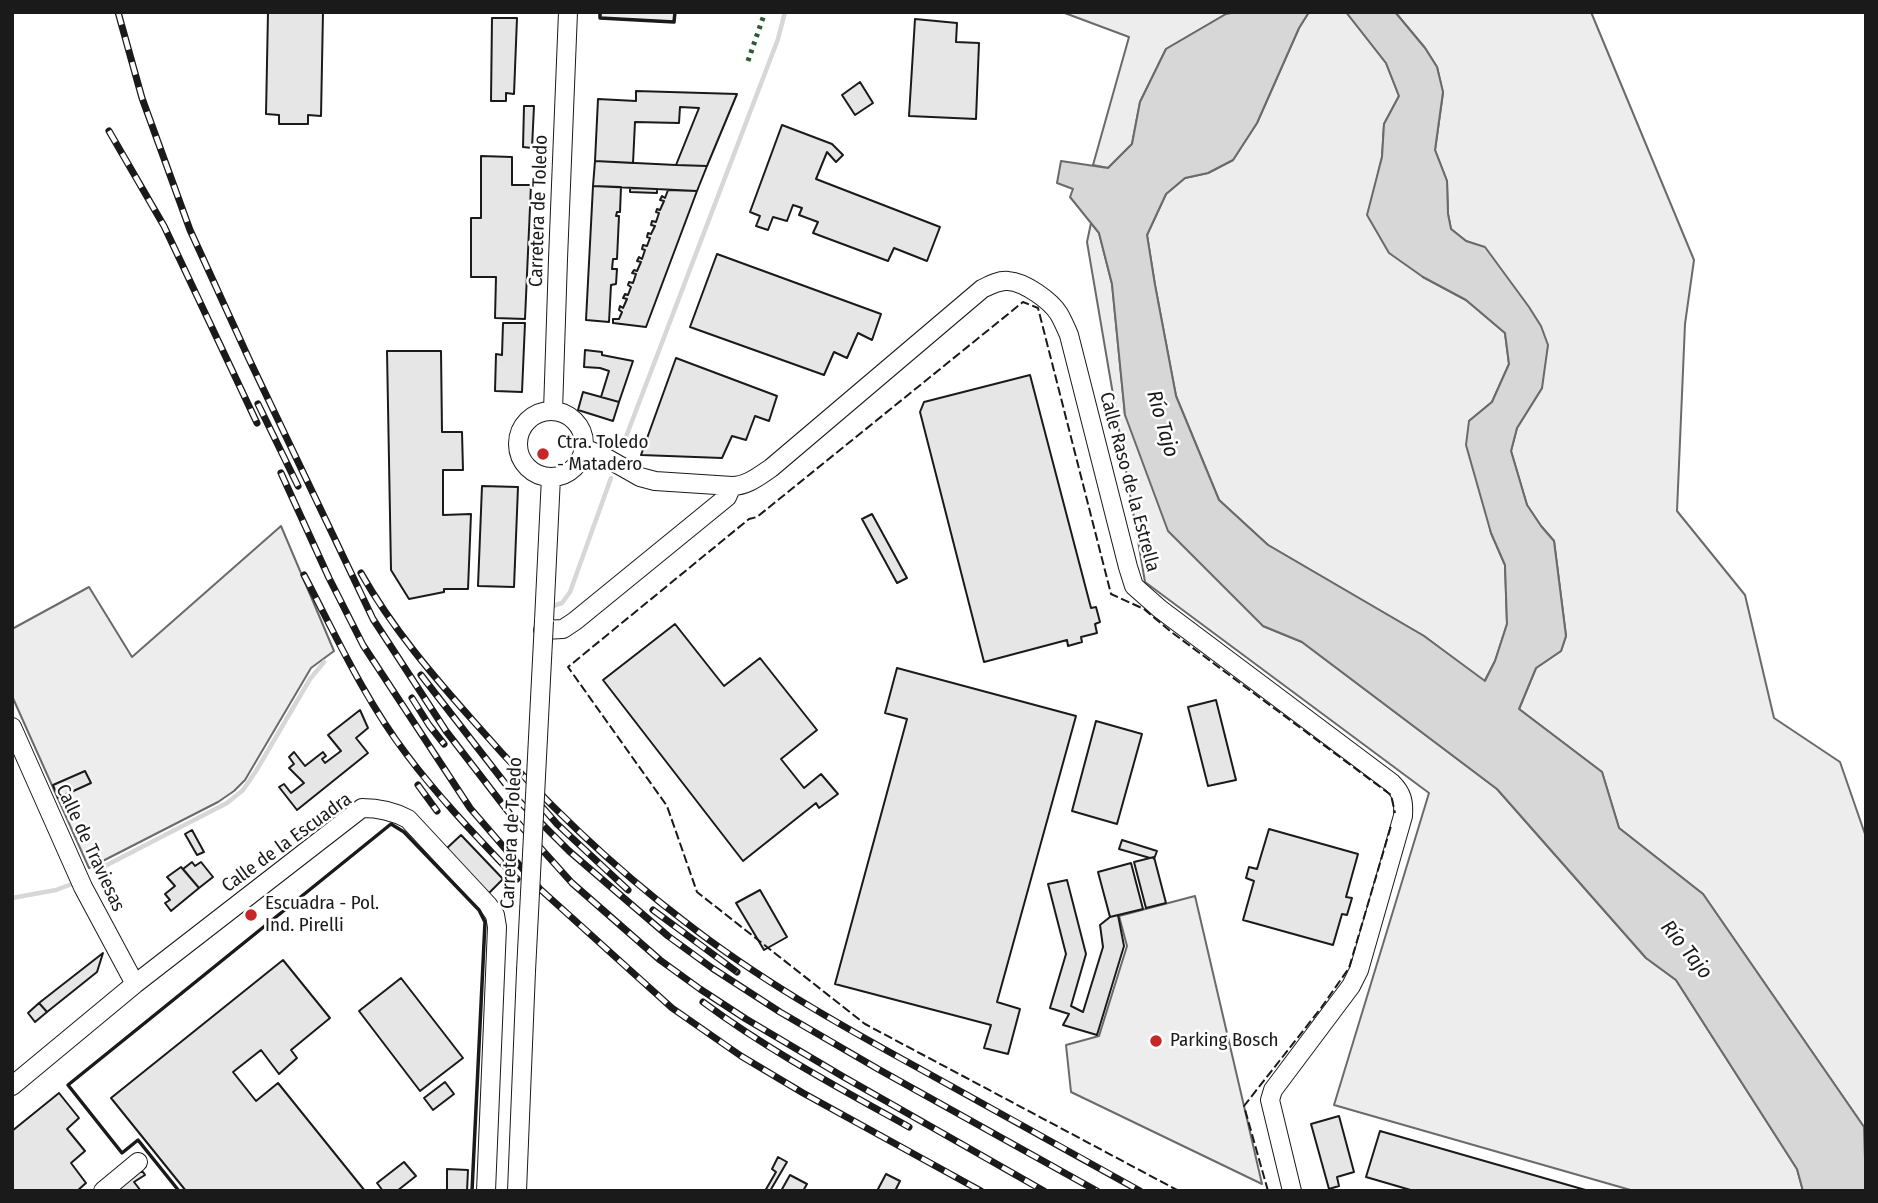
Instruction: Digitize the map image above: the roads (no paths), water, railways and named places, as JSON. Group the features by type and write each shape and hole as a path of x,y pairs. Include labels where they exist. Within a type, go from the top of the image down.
{"street":[{"name":"Carretera de Toledo","path":"553,411 568,12"},
{"name":"Calle Raso de la Estrella","path":"544,625 563,629 727,498 732,486 748,483 771,468 982,289 994,283 1009,281 1044,298 1059,313 1069,335 1134,586 1160,609 1392,783 1404,802 1403,816 1359,970 1351,986 1273,1090 1270,1100 1292,1191"},
{"path":"553,411 566,414 577,423 583,435 584,448 573,469 551,477 538,474 527,467 520,456 518,443 521,430 529,419 540,412 553,411"},
{"path":"584,448 640,477 655,481 732,486"},
{"name":"Carretera de Toledo","path":"517,1191 551,477"},
{"name":"Calle de Traviesas","path":"12,727 83,887 135,984"},
{"name":"Calle de la Escuadra","path":"12,1086 135,984 362,808 377,808 408,819 495,915 498,927 486,1191"},
{"path":"103,1191 138,1163"}],"water":[{"name":"Río Tajo","path":"1309,12 1299,28 1257,123 1233,160 1208,173 1185,178 1166,194 1147,235 1176,396 1219,500 1268,545 1424,636 1485,681 1495,661 1507,624 1505,565 1491,533 1466,445 1469,421 1492,402 1509,364 1505,333 1466,300 1423,277 1389,253 1367,215 1382,157 1384,124 1399,96 1386,63 1346,12 1395,12 1437,67 1443,92 1435,150 1447,181 1451,229 1466,241 1485,247 1529,307 1541,326 1548,345 1542,388 1517,428 1511,451 1527,505 1554,541 1566,636 1561,651 1536,668 1519,709 1602,772 1619,828 1703,894 1864,1127 1866,1191 1803,1191 1797,1169 1676,980 1646,958 1497,789 1302,642 1263,626 1168,531 1125,415 1112,284 1099,233 1070,197 1073,189 1057,183 1061,161 1108,168 1132,144 1140,102 1166,49 1226,14"}],"waterway":[{"path":"624,442 778,39 785,12"},
{"path":"553,606 562,603 570,592 611,478"},
{"path":"105,866 227,803 243,790 310,679 324,662"},
{"path":"12,898 56,890 72,884"}],"railway":[{"path":"118,12 142,98 190,230 373,619 446,731 510,814 572,883 660,960 700,989 842,1076 1044,1191"},
{"path":"109,131 164,226 257,423"},
{"path":"258,404 298,486"},
{"path":"281,473 363,645 470,808 540,889 672,1008 741,1056 981,1191"},
{"path":"361,573 414,652 500,751 575,828 656,899 712,942 800,1000 1140,1191"},
{"path":"304,575 352,667 392,734 446,803 517,879"},
{"path":"421,675 518,800 569,851 668,936 780,1012 1097,1191"},
{"path":"412,698 444,744"},
{"path":"418,785 437,811"},
{"path":"543,808 628,890"},
{"path":"653,910 737,972"},
{"path":"703,1002 778,1052 909,1127"}],"place":[{"name":"Ctra. Toledo - Matadero","path":"543,454"},
{"name":"Escuadra - Pol. Ind. Pirelli","path":"251,915"},
{"name":"Parking Bosch","path":"1156,1041"}]}
